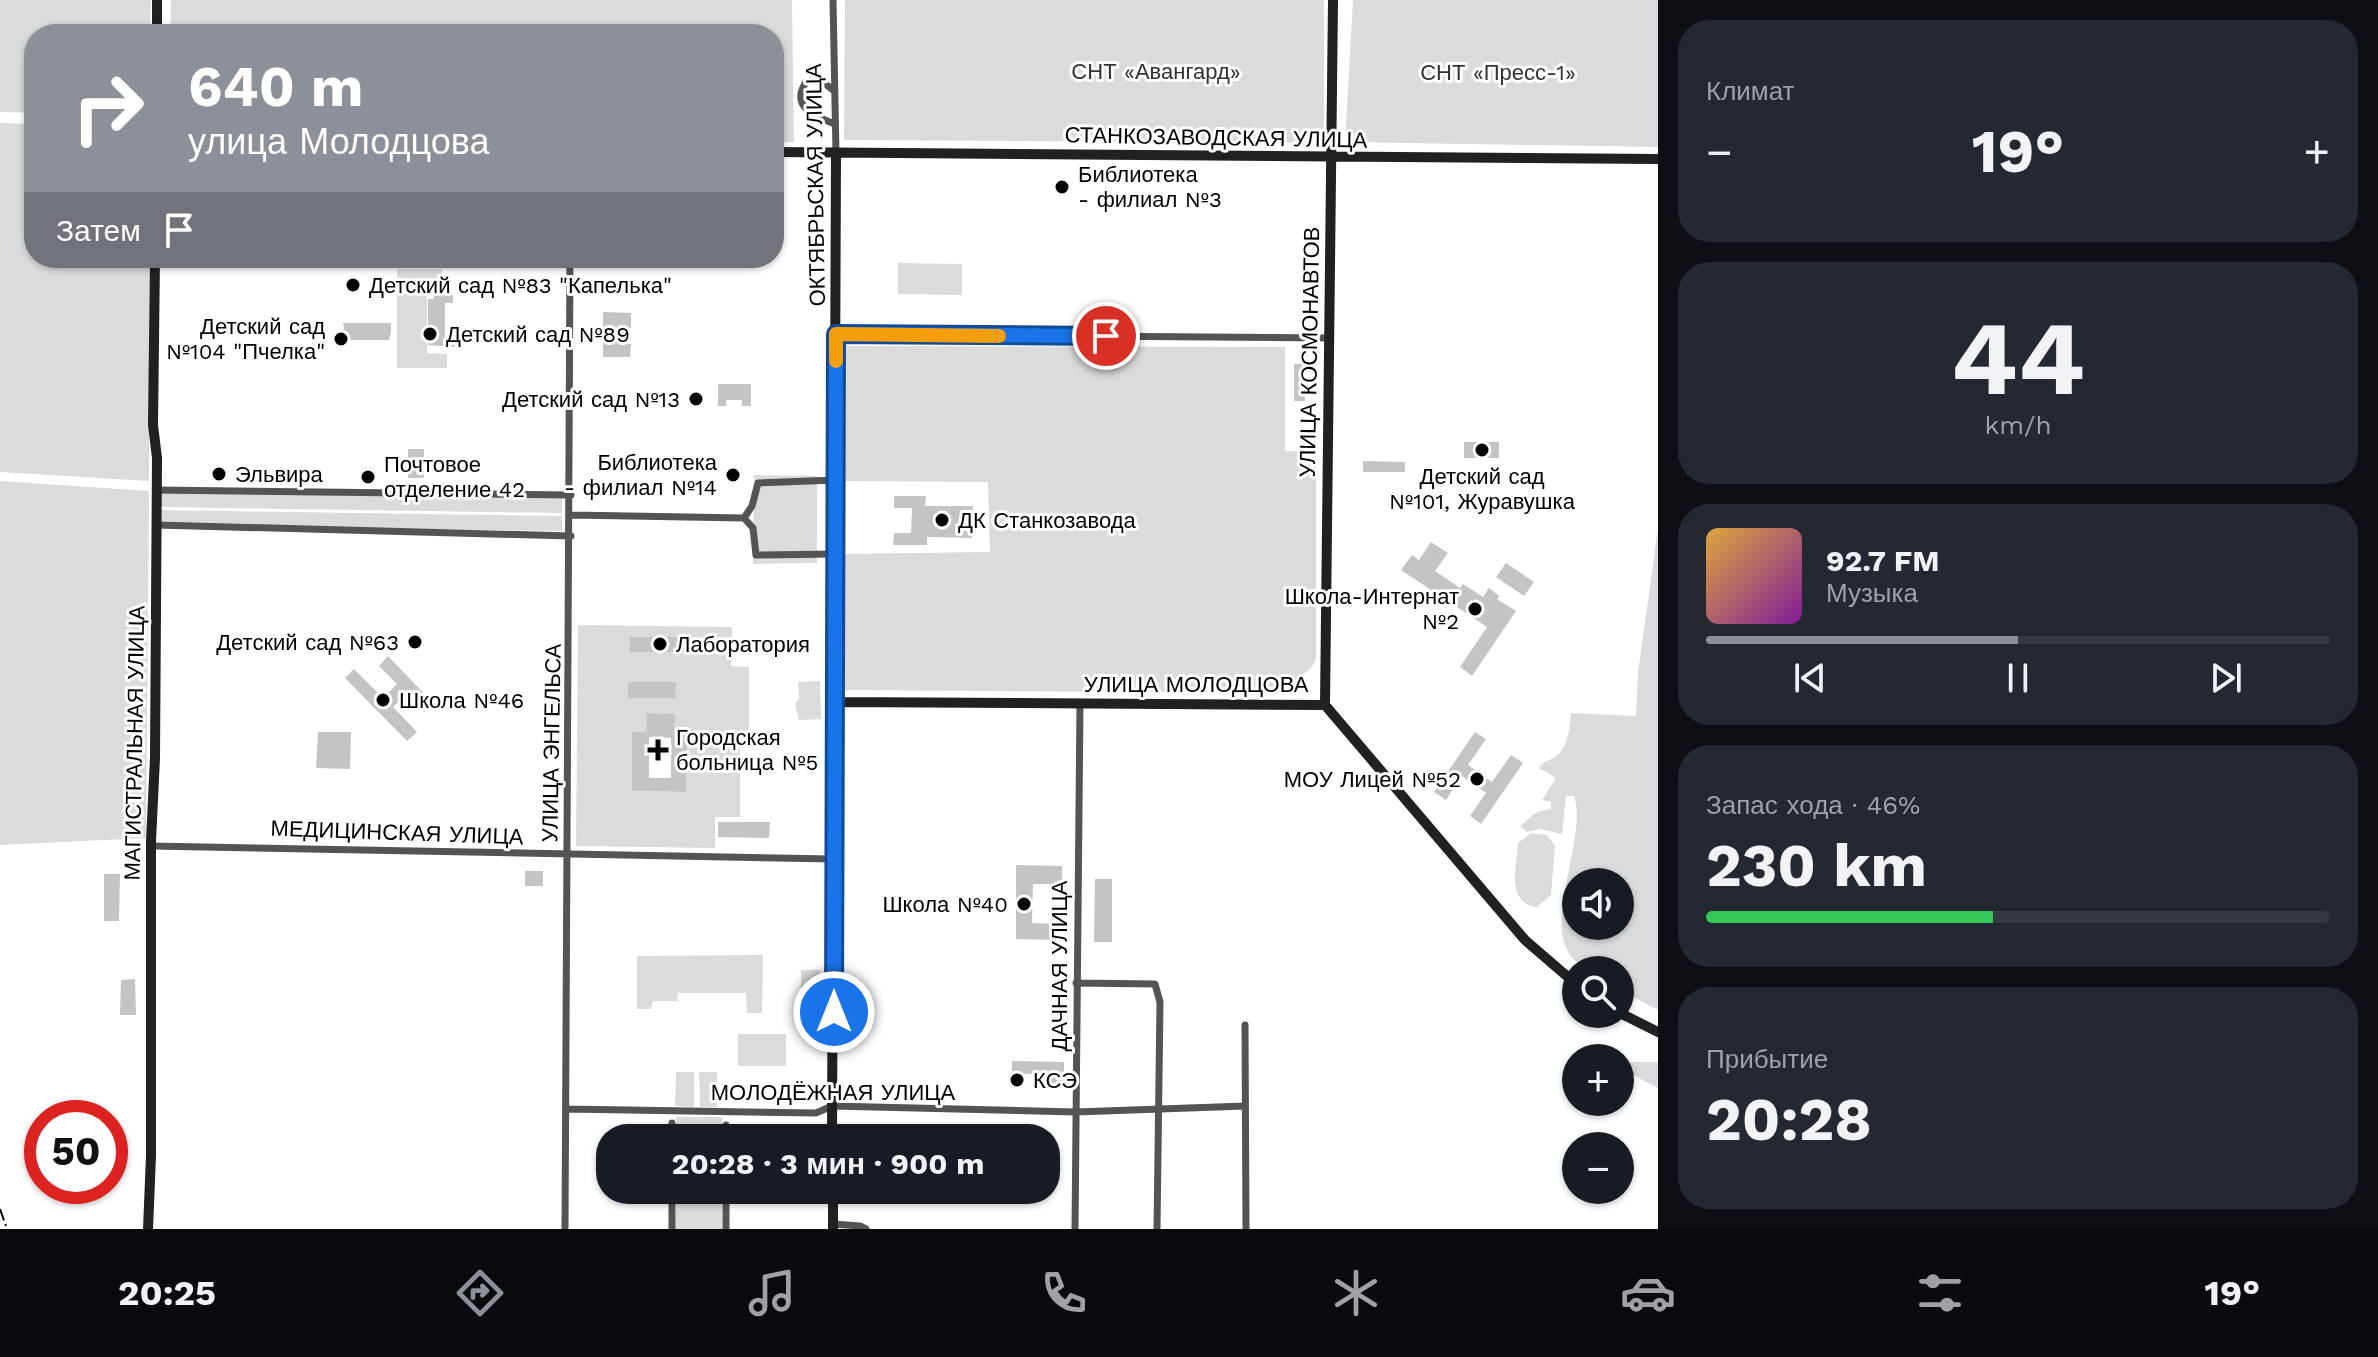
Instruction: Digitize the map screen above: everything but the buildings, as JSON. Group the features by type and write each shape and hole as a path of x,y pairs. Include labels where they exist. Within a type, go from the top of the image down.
{"street":[{"path":"157,0 157,24"},
{"name":"ОКТЯБРЬСКАЯ УЛИЦА","path":"832,1124 836,480 833,0"},
{"name":"УЛИЦА КОСМОНАВТОВ","path":"1325,705 1333,0"},
{"path":"833,90 819,79 806,82 800,92 802,106 810,115 835,124"},
{"name":"СТАНКОЗАВОДСКАЯ УЛИЦА","path":"784,152 1332,155 1344,159 1658,159"},
{"name":"МАГИСТРАЛЬНАЯ УЛИЦА","path":"148,1229 151,1156 151,846 155,758 155,268"},
{"name":"УЛИЦА ЭНГЕЛЬСА","path":"565,1229 570,268"},
{"path":"836,334 1331,338"},
{"path":"744,518 752,506 758,483 836,480"},
{"path":"156,490 571,495"},
{"path":"571,515 744,518 753,528 756,555 835,554"},
{"path":"156,525 571,536"},
{"name":"УЛИЦА МОЛОДЦОВА","path":"834,702 1325,705 1525,940 1562,972"},
{"name":"ДАЧНАЯ УЛИЦА","path":"1075,1229 1080,704"},
{"name":"МЕДИЦИНСКАЯ УЛИЦА","path":"151,846 833,859"},
{"path":"1076,983 1155,984 1160,1002 1157,1229"},
{"path":"1634,1020 1658,1032"},
{"path":"1245,1025 1246,1229"},
{"name":"МОЛОДЁЖНАЯ УЛИЦА","path":"566,1109 816,1113 832,1106 1076,1112 1245,1106"},
{"path":"672,1204 672,1229"},
{"path":"726,1204 726,1229"},
{"path":"833,1204 833,1227 860,1226 866,1229"}],"green space":[{"path":"0,0 151,0 150,24 24,24 24,113 0,112"},
{"path":"171,0 792,0 794,142 784,142 784,24 170,24"},
{"name":"СНТ «Авангард»","path":"845,0 1324,0 1324,133 1314,143 844,140"},
{"name":"СНТ «Пресс-1»","path":"1353,0 1658,0 1658,147 1345,142"},
{"path":"0,123 24,124 24,268 150,268 149,481 0,472"},
{"path":"898,263 962,264 962,295 898,294"},
{"path":"397,269 442,269 442,290 427,290 427,353 447,354 447,368 397,368"},
{"path":"843,346 1285,347 1285,451 1316,452 1316,659 1312,667 1283,693 840,690 840,554 990,552 988,482 842,481"},
{"path":"754,475 817,476 817,563 753,564"},
{"path":"0,481 149,491 146,838 0,845"},
{"path":"157,491 562,497 562,513 157,507"},
{"path":"157,510 562,516 562,531 157,525"},
{"path":"1658,529 1658,1010 1634,997 1634,956 1571,956 1563,940 1634,940 1634,868 1570,868 1577,816 1574,796 1566,796 1562,834 1540,829 1527,832 1520,826 1537,812 1551,809 1551,802 1542,800 1556,778 1539,768 1563,748 1568,737 1571,713 1636,716 1638,672"},
{"name":"Городская больница №5","path":"578,625 732,627 731,666 749,667 749,732 740,732 740,817 715,817 715,848 576,846","holes":["631,637 690,637 690,651 631,652","647,713 674,714 674,734 687,734 686,792 632,791 632,733 646,732"]},
{"path":"820,681 821,719 799,720 795,704 799,699 798,682"},
{"path":"1531,833 1547,835 1555,846 1551,895 1537,907 1520,899 1515,882 1518,843"},
{"path":"763,955 762,1013 747,1013 746,993 678,993 677,1001 653,1001 651,1009 637,1009 637,956"},
{"path":"801,970 820,970 820,1008 801,1008"},
{"path":"738,1034 786,1034 786,1066 738,1066"},
{"path":"1634,1062 1658,1062 1658,1088 1634,1075"},
{"path":"676,1072 694,1072 694,1107 675,1106"},
{"path":"699,1072 717,1072 717,1107 700,1107"},
{"path":"676,1117 722,1117 722,1124 676,1124"},
{"path":"676,1204 722,1204 722,1229 676,1229"}],"railway":[{"path":"0,1209 7,1229"}],"slow traffic":[{"path":"836,361 836,334 999,336"}],"place":[{"name":"Библиотека - филиал №3","path":"1062,187"},
{"name":"Детский сад №83 \"Капелька\"","path":"353,285"},
{"name":"Детский сад №89","path":"430,334"},
{"name":"Детский сад №104 \"Пчелка\"","path":"341,339"},
{"name":"Детский сад №13","path":"696,399"},
{"name":"Детский сад №101, Журавушка","path":"1482,450"},
{"name":"Эльвира","path":"219,474"},
{"name":"Библиотека - филиал №14","path":"733,475"},
{"name":"Почтовое отделение 42","path":"368,477"},
{"name":"ДК Станкозавода","path":"942,520"},
{"name":"Школа-Интернат №2","path":"1475,609"},
{"name":"Детский сад №63","path":"415,642"},
{"name":"Лаборатория","path":"660,644"},
{"name":"Школа №46","path":"383,700"},
{"name":"Городская больница №5","path":"658,750"},
{"name":"МОУ Лицей №52","path":"1477,779"},
{"name":"Школа №40","path":"1024,904"},
{"name":"КСЭ","path":"1017,1080"}],"route":[{"path":"834,1012 836,334 1106,336"}]}
